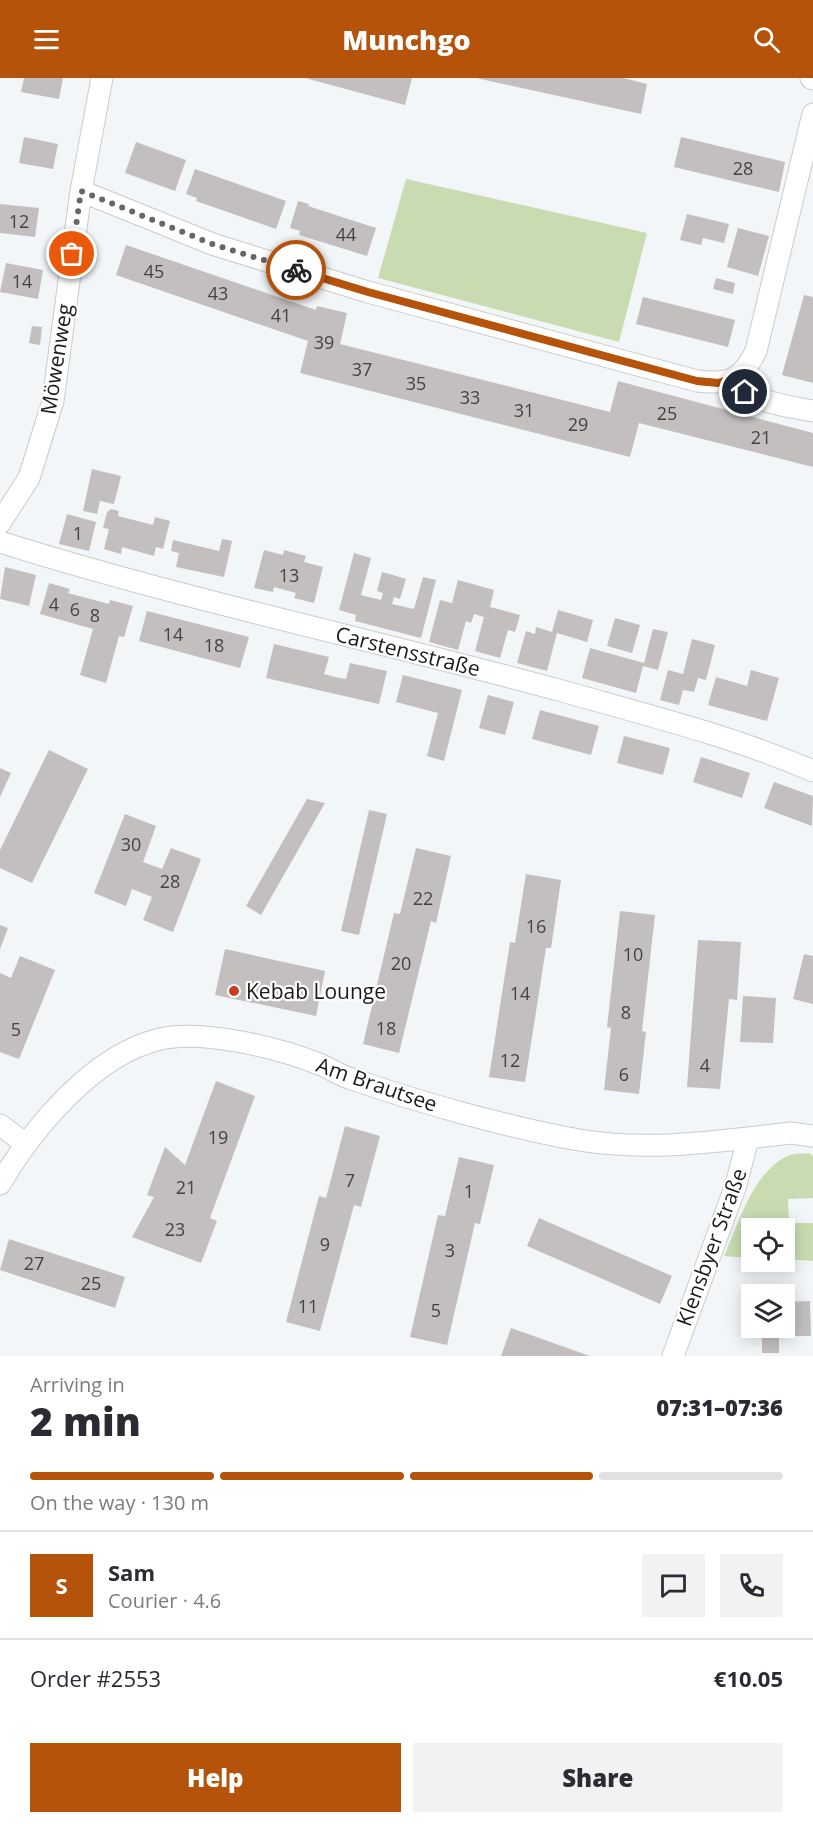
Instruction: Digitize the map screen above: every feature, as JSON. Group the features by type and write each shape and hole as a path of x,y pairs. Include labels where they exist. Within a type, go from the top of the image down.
{"street":[{"name":"Möwenweg","path":"0,523 29,478 53,401 81,191 102,78"},
{"path":"81,191 215,245 368,292 697,381 718,383 735,378 747,370 756,351 813,114"},
{"path":"735,378 745,392 760,400 813,411"},
{"name":"Carstensstraße","path":"0,542 97,572 502,675 699,729 813,771"},
{"name":"Am Brautsee","path":"0,1185 26,1144 75,1086 137,1046 161,1039 193,1035 216,1037 286,1054 319,1064 360,1082 465,1113 579,1140 646,1146 790,1133 813,1136"},
{"path":"0,1125 26,1144"},
{"name":"Klensbyer Straße","path":"673,1356 736,1185 748,1138"}],"green space":[{"path":"406,179 647,233 619,342 378,278"},
{"path":"809,1153 813,1156 813,1198 788,1199 789,1218 741,1218 741,1257 724,1256 749,1199 766,1172 777,1162 795,1154"},
{"path":"795,1223 813,1223 813,1261 795,1260"}],"building":[{"path":"24,78 63,78 59,99 21,92"},
{"path":"305,78 412,78 405,105"},
{"path":"476,78 623,78 647,84 641,114"},
{"path":"24,137 58,144 53,169 19,163"},
{"path":"681,137 785,162 779,192 674,167"},
{"path":"136,142 186,160 175,191 125,173"},
{"path":"195,169 286,201 276,229 196,201 197,198 186,194"},
{"path":"298,201 376,228 367,256 299,235 300,231 290,228"},
{"path":"0,204 39,208 35,237 0,233"},
{"path":"687,214 729,224 724,243 703,238 701,245 680,240"},
{"path":"738,228 769,236 758,276 727,267"},
{"path":"126,245 316,310 317,306 347,313 340,344 610,412 618,381 813,433 813,467 639,423 630,457 300,373 308,341 116,275"},
{"path":"6,263 43,270 38,299 0,292"},
{"path":"716,278 735,283 733,294 713,289"},
{"path":"804,295 813,297 813,383 782,375"},
{"path":"643,297 735,320 728,347 636,324"},
{"path":"32,326 42,327 40,345 29,343"},
{"path":"92,469 121,476 114,504 100,501 97,514 83,511"},
{"path":"111,509 119,511 118,516 153,525 155,517 170,521 163,549 156,547 154,556 122,547 121,554 104,549 109,529 103,528 107,512"},
{"path":"67,514 96,522 89,551 59,544"},
{"path":"222,539 232,541 224,577 176,567 179,553 171,551 173,540 219,551"},
{"path":"264,550 283,555 284,550 306,556 304,562 323,567 314,603 294,598 296,593 274,587 273,592 254,588"},
{"path":"354,553 371,558 361,595 381,600 383,593 377,591 382,572 406,579 400,599 394,597 392,604 414,609 423,577 436,580 421,638 355,621 356,615 339,610"},
{"path":"5,567 36,575 29,606 0,599"},
{"path":"458,580 494,590 490,607 520,615 515,632 508,630 500,658 475,651 484,617 474,614 471,623 466,621 458,650 429,642 440,600 452,603"},
{"path":"49,583 70,589 68,593 109,604 110,600 133,606 124,637 119,636 106,683 80,675 93,629 40,614"},
{"path":"558,610 593,620 587,642 557,633 547,671 517,663 526,631 535,634 536,627 552,632"},
{"path":"147,611 249,637 240,668 139,641"},
{"path":"615,618 640,625 632,653 607,646"},
{"path":"653,629 668,632 658,670 643,666 636,693 582,678 590,648 644,663"},
{"path":"692,639 715,645 706,680 698,678 694,692 683,690 679,705 660,700 668,670 683,674"},
{"path":"274,644 329,657 324,674 335,677 346,679 350,663 387,671 379,704 266,678"},
{"path":"751,670 779,678 767,721 708,705 716,677 747,686"},
{"path":"403,675 462,690 444,761 427,756 438,713 396,702"},
{"path":"488,695 514,702 505,735 479,728"},
{"path":"540,710 599,726 591,755 532,739"},
{"path":"624,736 670,748 663,775 617,763"},
{"path":"49,750 88,769 32,883 0,868 0,850"},
{"path":"701,757 750,773 742,798 693,782"},
{"path":"0,768 11,773 0,797"},
{"path":"774,782 813,796 812,826 764,808"},
{"path":"307,799 325,803 261,915 246,906"},
{"path":"369,810 387,814 359,935 341,931"},
{"path":"125,814 156,826 143,862 162,869 171,848 201,859 173,932 143,920 152,897 132,889 126,906 94,893"},
{"path":"416,848 451,856 436,923 431,921 399,1053 363,1044 394,913 400,914"},
{"path":"526,874 561,880 551,948 546,948 525,1082 489,1077 510,942 515,943"},
{"path":"620,911 655,915 642,1031 646,1032 639,1094 604,1090 611,1028 607,1027"},
{"path":"0,925 8,928 0,949"},
{"path":"698,940 741,942 737,1000 729,999 720,1089 687,1087"},
{"path":"225,949 325,971 316,1016 215,995"},
{"path":"804,954 813,956 813,1004 793,999"},
{"path":"20,956 55,970 19,1059 0,1052 0,973 11,978"},
{"path":"743,996 776,998 773,1043 740,1042"},
{"path":"216,1081 255,1096 210,1218 217,1221 201,1263 132,1237 154,1197 147,1195 165,1147 185,1165"},
{"path":"345,1126 380,1136 361,1207 354,1205 320,1331 286,1322 319,1196 326,1198"},
{"path":"459,1157 494,1165 480,1224 475,1223 447,1345 410,1337 438,1215 445,1216"},
{"path":"539,1218 672,1276 660,1304 527,1246"},
{"path":"9,1239 125,1277 115,1308 0,1270"},
{"path":"810,1301 811,1336 795,1336 795,1302"},
{"path":"511,1328 590,1356 501,1356"},
{"path":"762,1338 779,1338 779,1353 762,1353"}],"way so far":[{"path":"72,254 81,191 215,245 296,270"}],"place":[{"name":"Kebab Lounge","path":"234,991"}],"route":[{"path":"296,270 368,292 697,381 718,383 735,378 745,392"}]}
